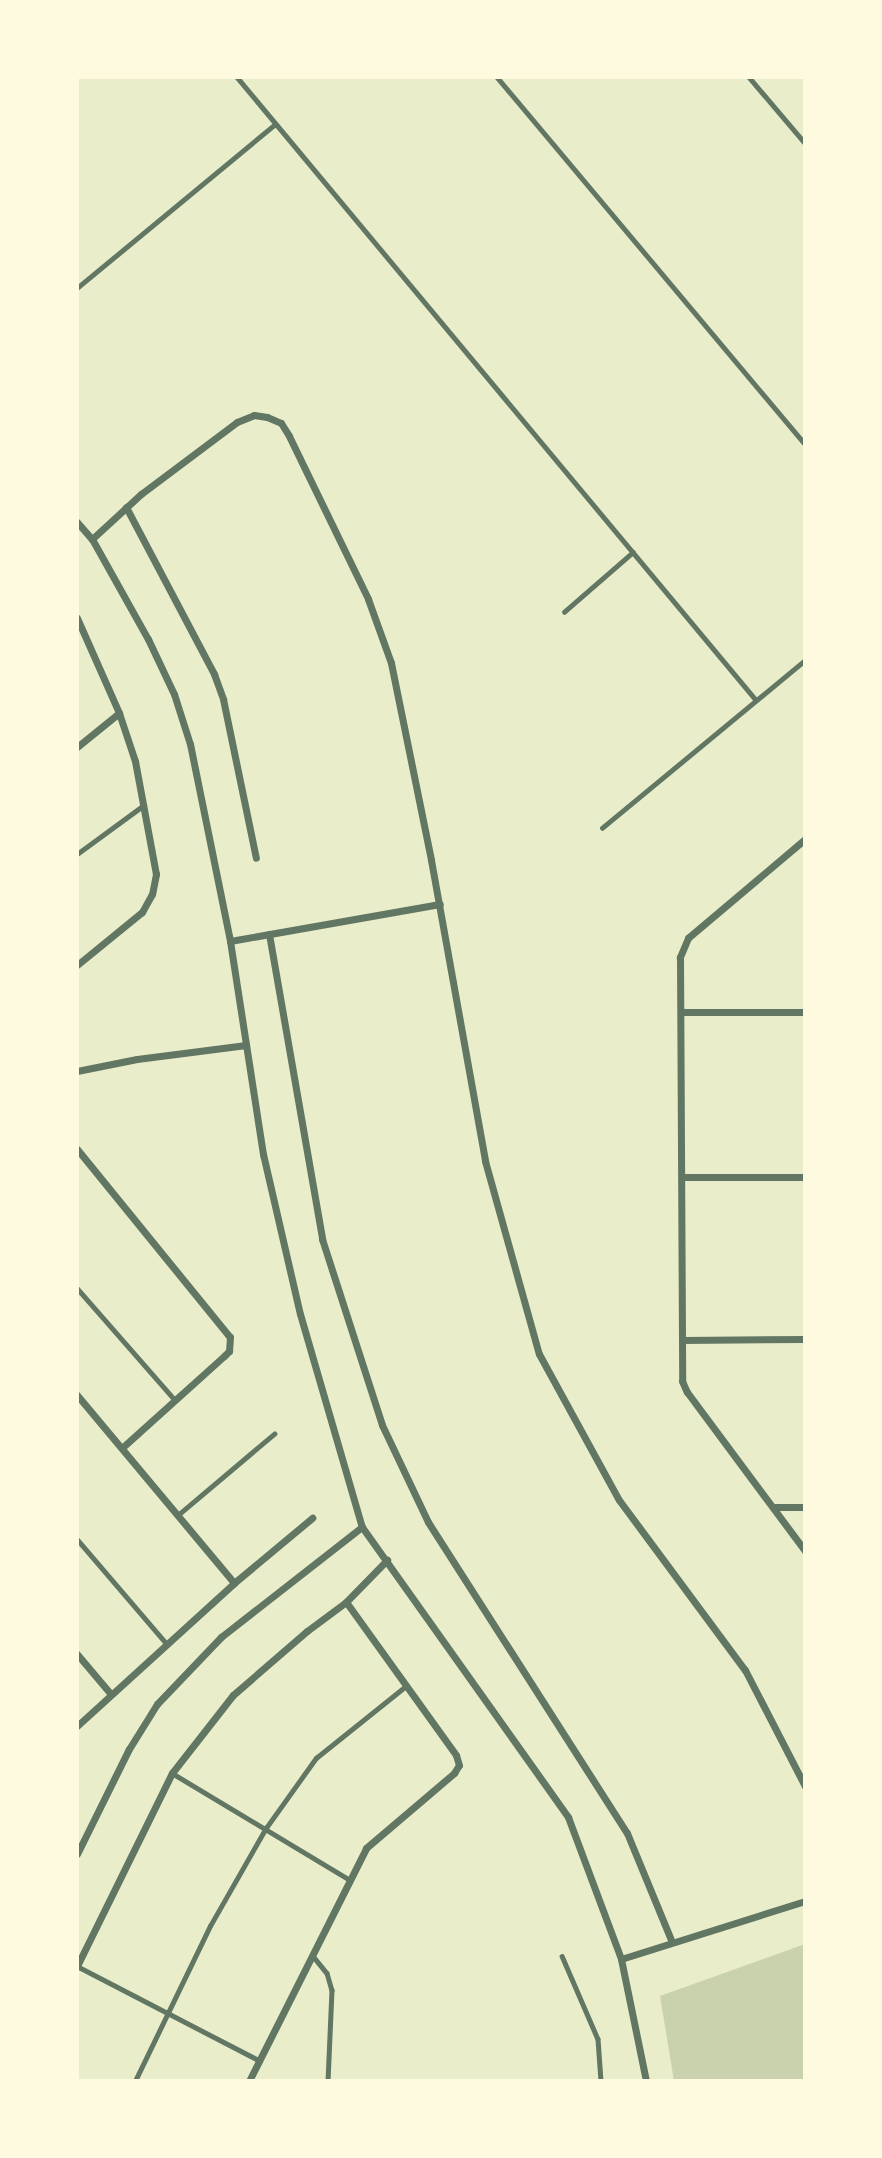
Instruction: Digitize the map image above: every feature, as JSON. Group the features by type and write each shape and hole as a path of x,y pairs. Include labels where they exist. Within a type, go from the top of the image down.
{"street":[{"path":"92,539 126,508 237,422 254,415 281,423 383,633 440,904 485,1161 539,1354 619,1500 745,1670 805,1786"},
{"path":"126,508 214,674 223,699 256,858"},
{"path":"77,522 92,539 148,639 174,694 190,744 230,941 263,1154 300,1314 362,1527 568,1817 621,1959 646,2081"},
{"path":"77,618 80,635 119,713 135,761 156,874 152,894 142,912 77,965"},
{"path":"77,747 119,713"},
{"path":"805,839 685,942 680,957 682,1340 685,1388 805,1551"},
{"path":"230,941 440,904"},
{"path":"269,934 322,1239 383,1425 428,1522 628,1833 672,1942"},
{"path":"682,1012 805,1012"},
{"path":"77,1071 137,1059 246,1045"},
{"path":"77,1149 230,1337 231,1344 224,1356 122,1448"},
{"path":"682,1177 805,1178"},
{"path":"682,1340 805,1339"},
{"path":"77,1395 234,1583"},
{"path":"773,1507 805,1507"},
{"path":"77,1726 166,1643 312,1518"},
{"path":"77,1854 129,1749 157,1704 221,1637 362,1527"},
{"path":"77,1966 172,1773 233,1695 307,1631 346,1602 387,1560"},
{"path":"249,2081 366,1848 454,1773 459,1765 456,1755 346,1602"},
{"path":"77,1654 110,1693"},
{"path":"621,1959 805,1901"}],"lane":[{"path":"237,77 756,700"},
{"path":"497,77 805,444"},
{"path":"749,77 805,143"},
{"path":"77,288 275,124"},
{"path":"564,612 633,552"},
{"path":"602,828 805,660"},
{"path":"77,854 144,805"},
{"path":"77,1288 175,1401"},
{"path":"178,1516 274,1434"},
{"path":"77,1539 166,1643"},
{"path":"135,2081 210,1926 265,1828 316,1758 406,1685"},
{"path":"172,1773 350,1880"},
{"path":"312,1955 327,1973 332,1990 328,2081"},
{"path":"562,1955 598,2039 601,2081"},
{"path":"77,1966 260,2061"}],"green space":[{"path":"805,1944 805,2081 674,2081 660,1996"}]}
